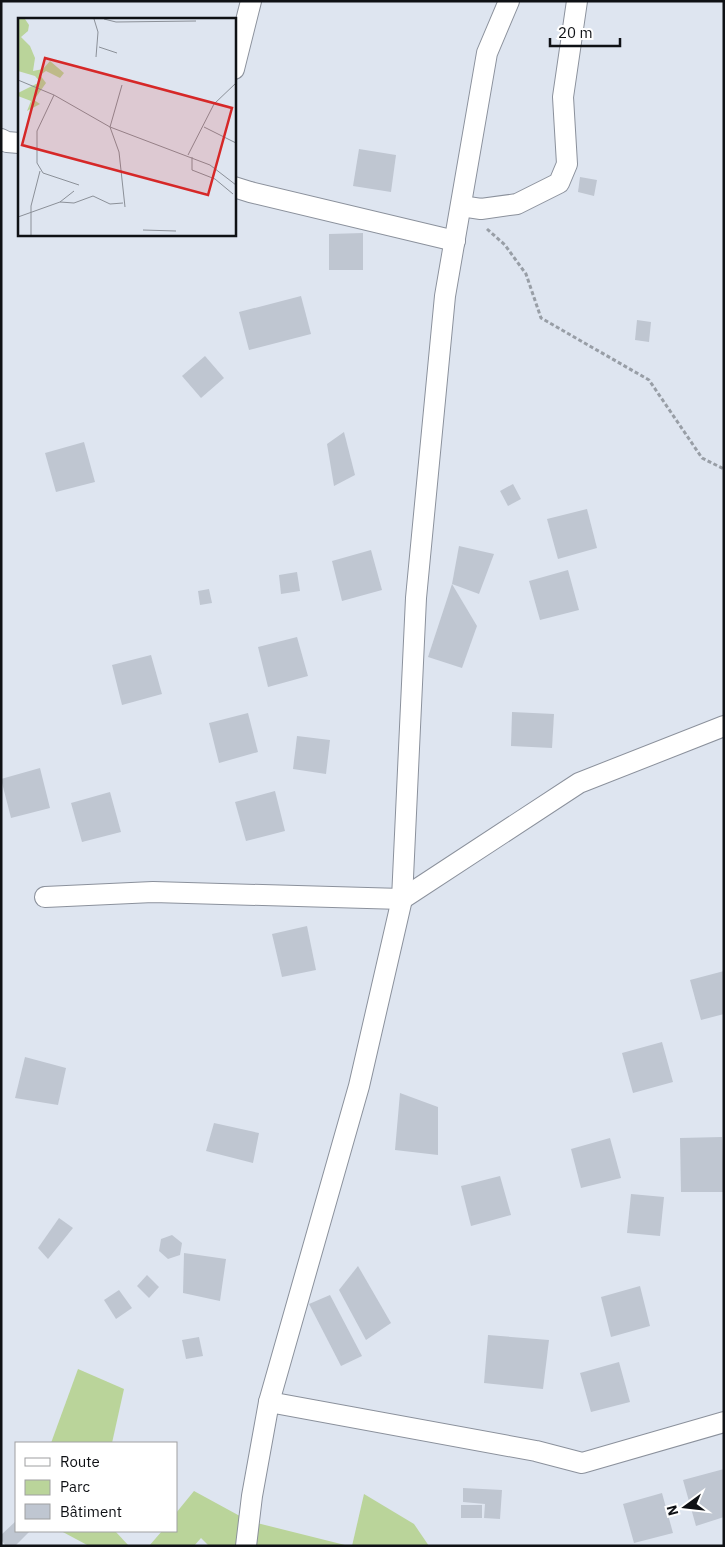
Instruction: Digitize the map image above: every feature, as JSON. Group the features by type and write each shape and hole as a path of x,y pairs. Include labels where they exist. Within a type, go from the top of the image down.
{"street":[{"path":"235,65 251,1"},
{"path":"246,1546 252,1496 269,1402 359,1086 402,899 416,598 445,296 487,53 508,1"},
{"path":"461,206 481,209 517,204 559,183 567,164 563,97 577,1"},
{"path":"1,139 18,143"},
{"path":"235,187 455,241"},
{"path":"45,897 153,892 402,899 578,783 724,726"},
{"path":"269,1402 536,1450 582,1463 724,1422"}],"path":[{"path":"461,206 505,245 526,274 541,318 649,380 702,458 724,469"}],"green space":[{"path":"78,1369 124,1389 112,1442 51,1442"},
{"path":"194,1491 249,1521 349,1546 209,1546 201,1538 194,1546 149,1546 161,1532 178,1532 178,1511"},
{"path":"364,1494 414,1524 429,1546 352,1546"},
{"path":"63,1532 116,1532 129,1546 89,1546"}],"building":[{"path":"359,149 396,155 391,192 353,186"},
{"path":"580,177 597,180 594,196 578,192"},
{"path":"363,233 363,270 329,270 329,234"},
{"path":"301,296 311,334 249,350 239,312"},
{"path":"637,320 651,322 649,342 635,340"},
{"path":"205,356 224,378 201,398 182,376"},
{"path":"344,432 355,475 334,486 327,444"},
{"path":"84,442 95,482 56,492 45,453"},
{"path":"513,484 521,499 508,506 500,491"},
{"path":"587,509 597,548 558,559 547,519"},
{"path":"459,546 494,554 479,594 452,584"},
{"path":"371,550 382,590 342,601 332,561"},
{"path":"568,570 579,610 540,620 529,581"},
{"path":"297,572 300,591 281,594 279,575"},
{"path":"452,584 477,626 462,668 428,657"},
{"path":"209,589 212,603 200,605 198,591"},
{"path":"297,637 308,676 268,687 258,647"},
{"path":"151,655 162,694 122,705 112,665"},
{"path":"512,712 554,714 552,748 511,746"},
{"path":"248,713 258,752 219,763 209,723"},
{"path":"297,736 330,740 326,774 293,769"},
{"path":"40,768 50,808 11,818 1,779"},
{"path":"275,791 285,831 246,841 235,802"},
{"path":"110,792 121,832 82,842 71,803"},
{"path":"307,926 316,970 282,977 272,934"},
{"path":"724,971 724,1014 701,1020 690,980"},
{"path":"662,1042 673,1082 633,1093 622,1053"},
{"path":"25,1057 66,1068 58,1105 15,1098"},
{"path":"400,1093 438,1107 438,1155 395,1150"},
{"path":"214,1123 259,1133 253,1163 206,1151"},
{"path":"722,1137 724,1192 681,1192 680,1138"},
{"path":"610,1138 621,1178 581,1188 571,1149"},
{"path":"500,1176 511,1215 471,1226 461,1186"},
{"path":"631,1194 664,1197 660,1236 627,1233"},
{"path":"59,1218 73,1228 48,1259 38,1248"},
{"path":"172,1235 182,1243 180,1255 168,1259 159,1251 161,1239"},
{"path":"184,1253 226,1259 220,1301 183,1293"},
{"path":"358,1266 391,1323 366,1340 339,1290"},
{"path":"147,1275 159,1287 149,1298 137,1286"},
{"path":"640,1286 650,1326 611,1337 601,1297"},
{"path":"119,1290 132,1308 116,1319 104,1300"},
{"path":"330,1295 362,1356 341,1366 309,1304"},
{"path":"488,1335 549,1340 543,1389 484,1383"},
{"path":"199,1337 203,1356 186,1359 182,1340"},
{"path":"619,1362 630,1402 591,1412 580,1373"},
{"path":"724,1469 724,1517 696,1526 683,1480"},
{"path":"463,1488 502,1490 500,1519 484,1518 485,1504 463,1502"},
{"path":"662,1493 673,1533 634,1543 623,1504"},
{"path":"461,1505 482,1505 482,1518 461,1518"},
{"path":"15,1522 15,1532 29,1532 15,1546 6,1546 1,1540 1,1535"}]}
